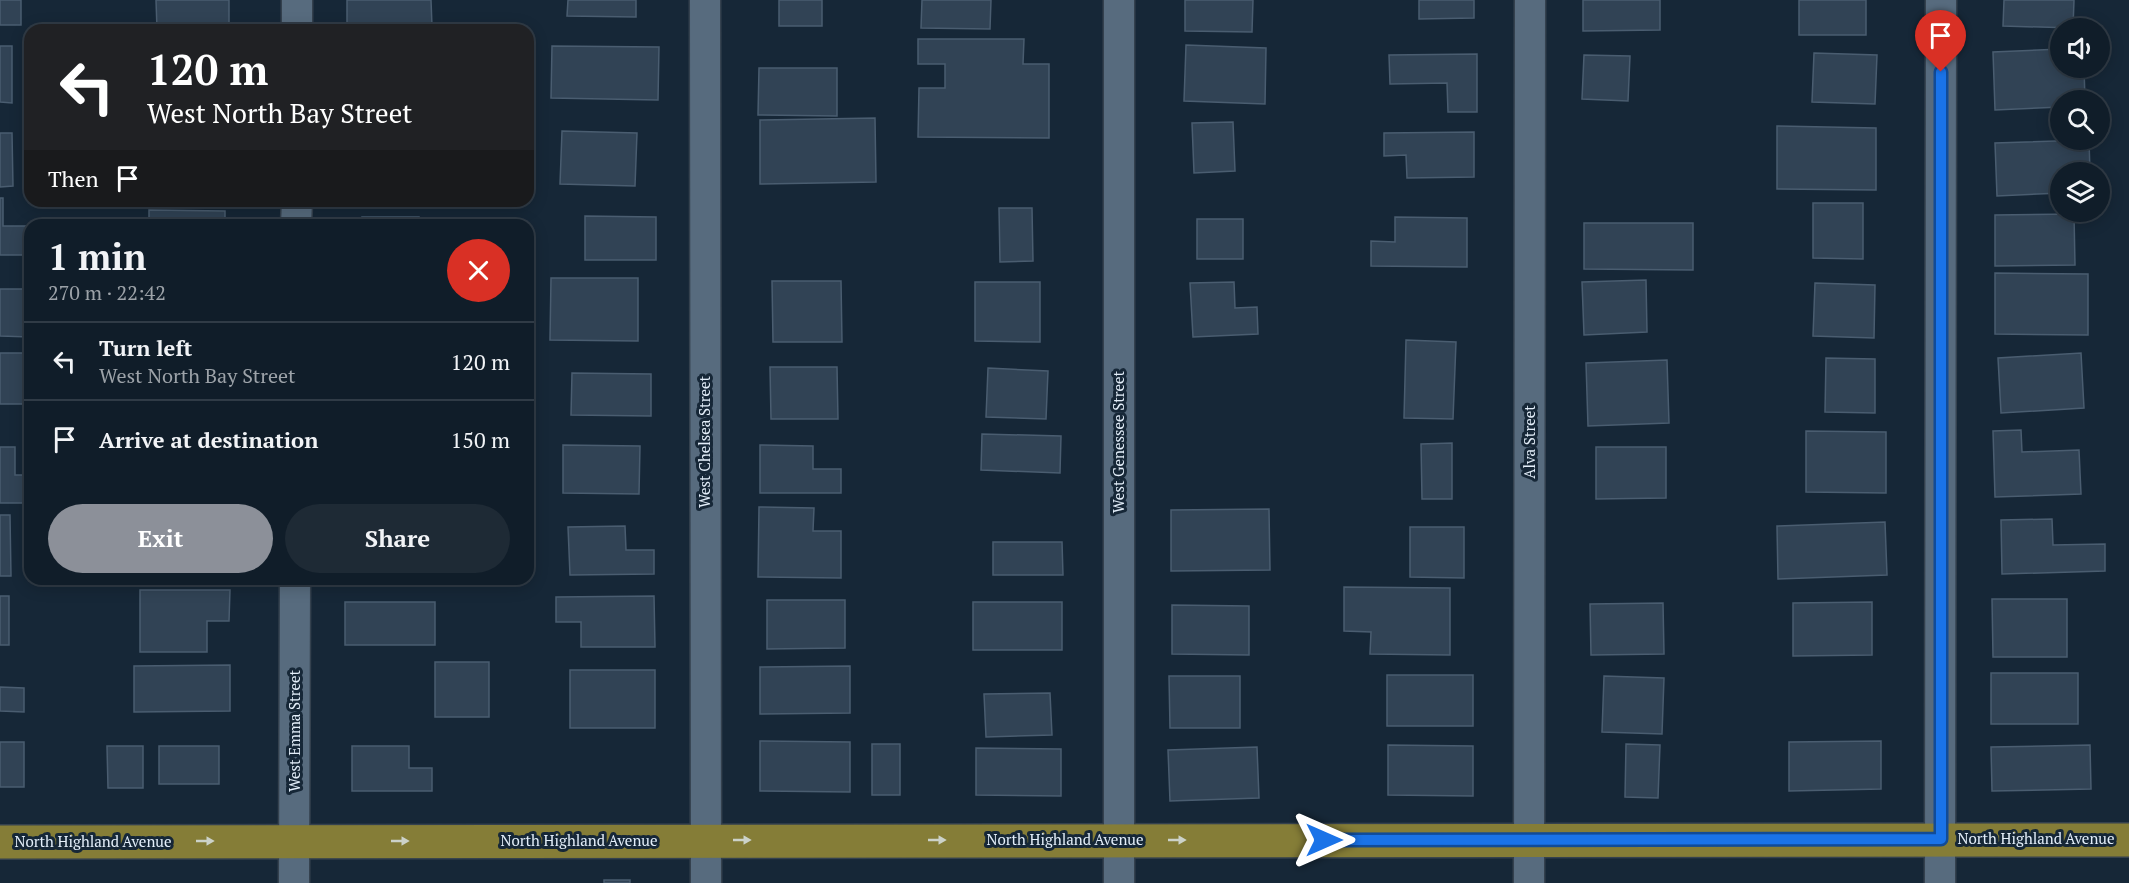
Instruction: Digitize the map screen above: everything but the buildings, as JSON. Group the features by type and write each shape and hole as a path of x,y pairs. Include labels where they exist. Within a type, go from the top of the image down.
{"main road":[{"name":"North Highland Avenue","path":"0,842 2129,840"}],"street":[{"path":"297,0 297,24"},
{"name":"West Chelsea Street","path":"705,0 706,883"},
{"name":"West Genessee Street","path":"1119,0 1119,883"},
{"name":"Alva Street","path":"1529,883 1530,0"},
{"path":"1940,883 1941,0"},
{"name":"West Emma Street","path":"294,883 295,585"}],"route":[{"path":"1324,840 1941,839 1941,72"}]}
